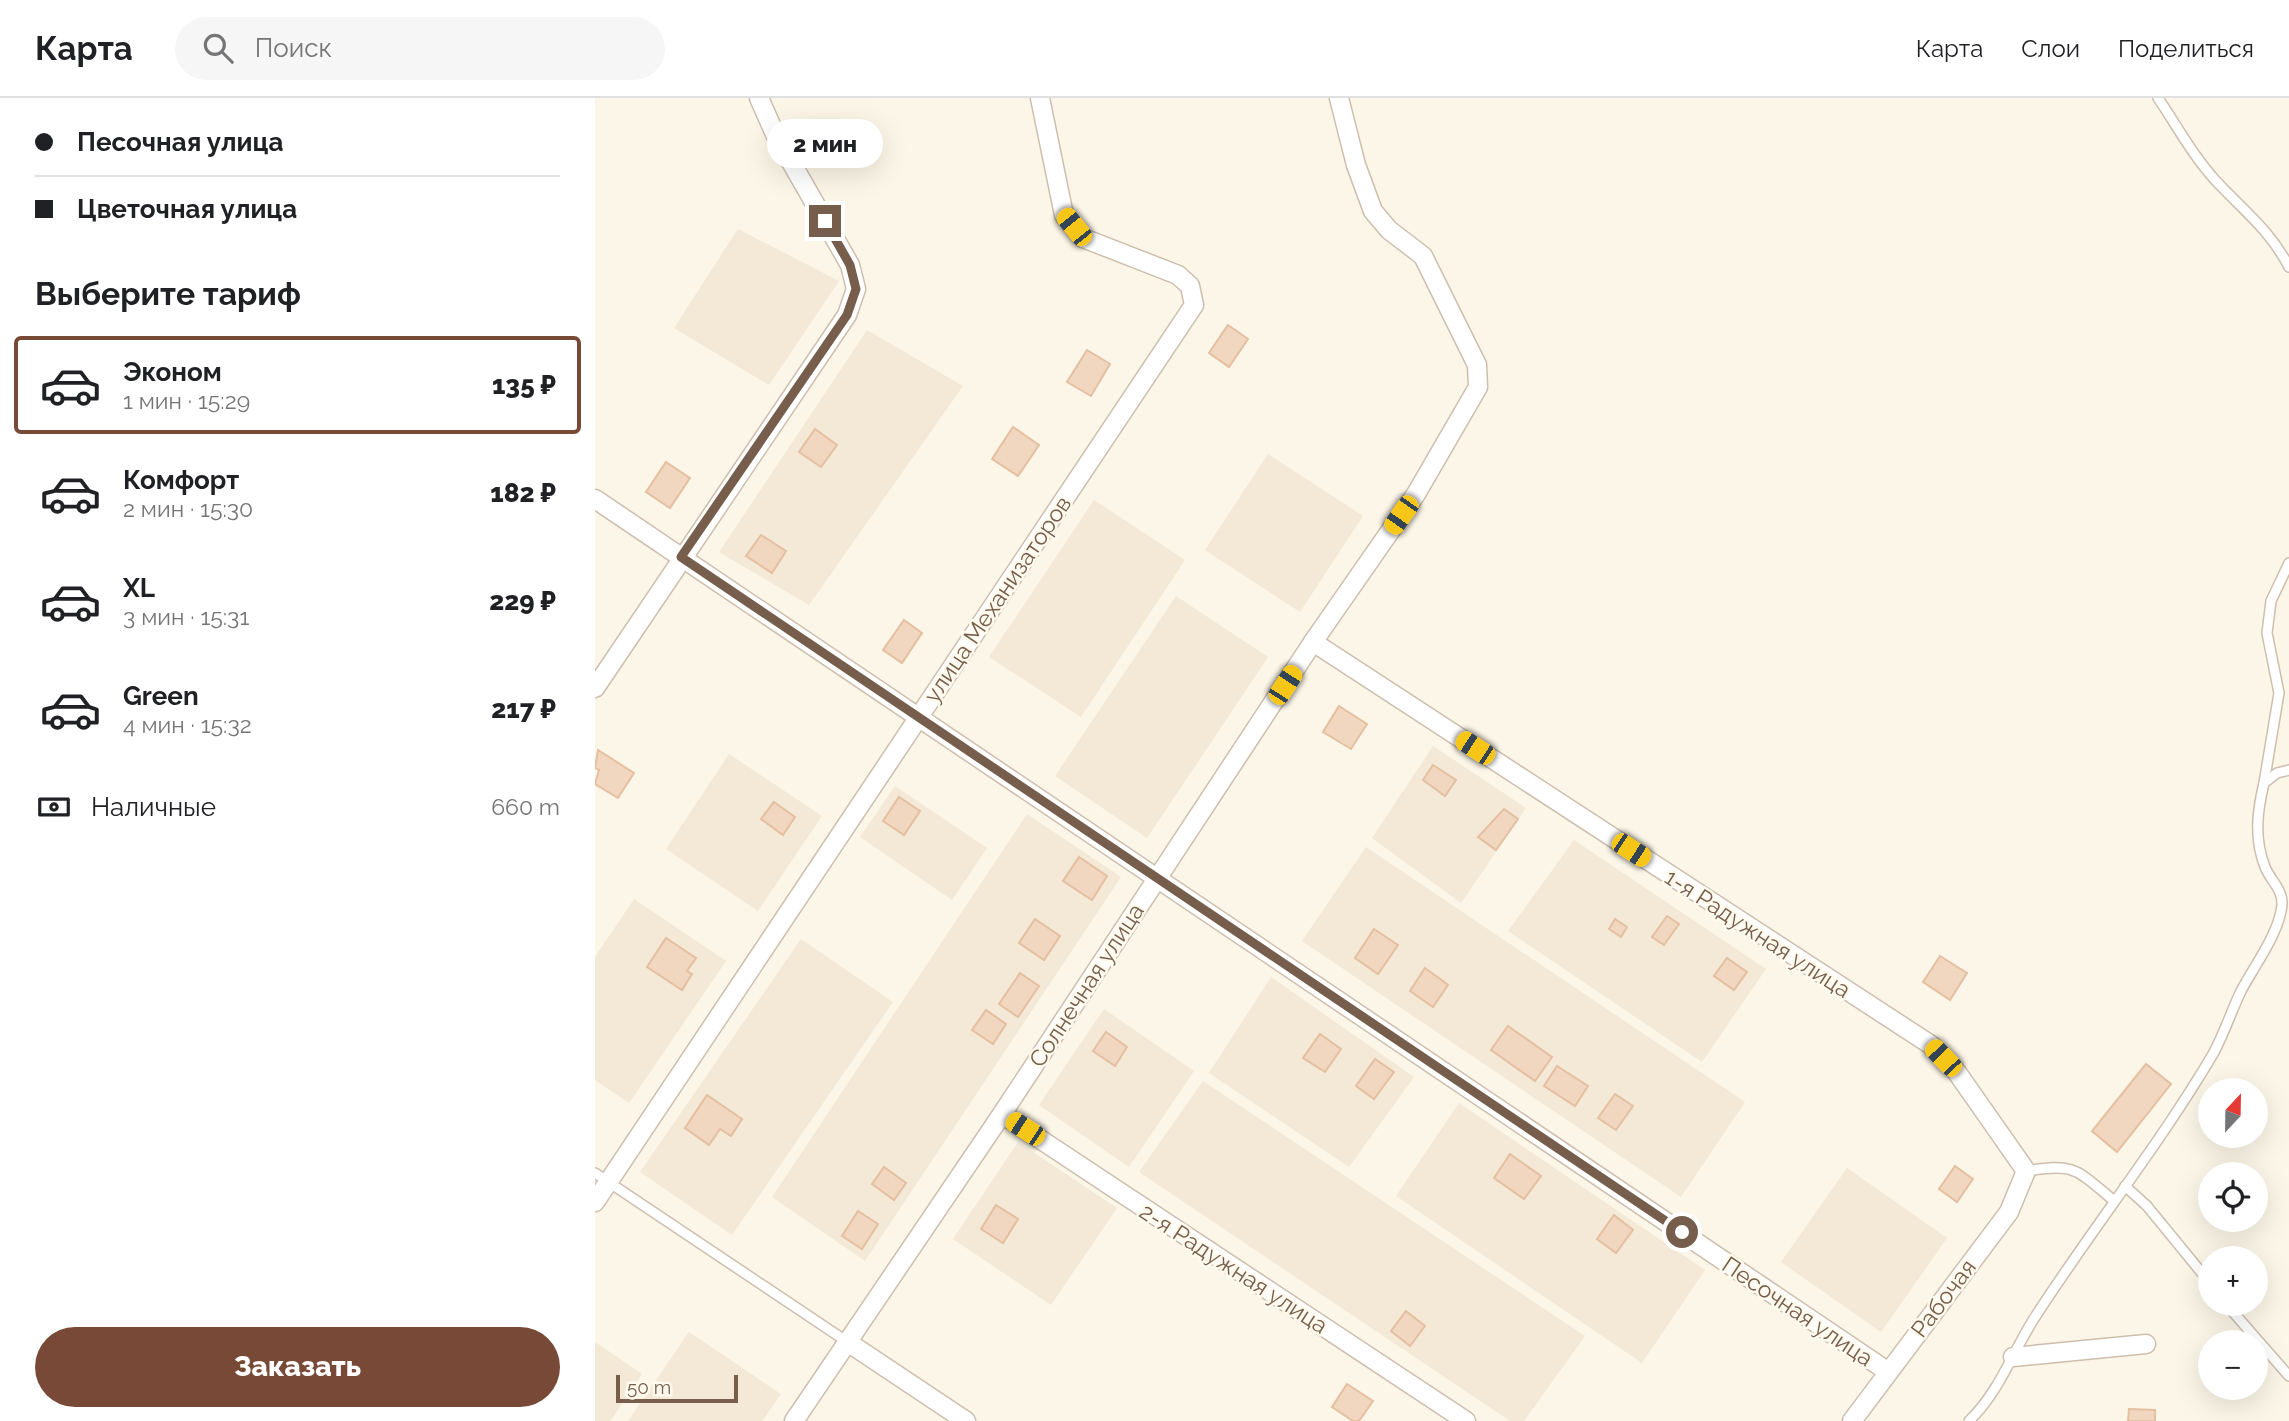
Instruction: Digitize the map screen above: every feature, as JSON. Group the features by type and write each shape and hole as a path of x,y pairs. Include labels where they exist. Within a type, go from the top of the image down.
{"street":[{"path":"595,688 847,315 856,289 850,265 775,134 759,98"},
{"name":"улица Механизаторов","path":"595,1202 602,1178 919,717 1194,305 1190,286 1178,275 1083,238 1064,215 1039,98"},
{"name":"Солнечная улица","path":"794,1421 1002,1114 1313,642 1416,494 1478,387 1478,365 1423,256 1389,230 1373,211 1356,165 1339,98"},
{"name":"Песочная улица","path":"595,499 1887,1371"},
{"name":"1-я Радужная улица","path":"1313,642 1931,1045 1956,1071 2026,1171"},
{"name":"2-я Радужная улица","path":"1002,1114 1466,1421"},
{"name":"Рабочая","path":"1852,1421 2009,1212 2026,1171"},
{"path":"846,1341 966,1421"},
{"path":"2013,1357 2145,1344"}],"lane":[{"path":"2158,98 2172,125 2208,171 2266,230 2289,267"},
{"path":"1969,1421 1989,1402 2034,1318 2113,1200 2139,1170 2213,1053 2274,929 2282,905 2280,891 2266,869 2257,841 2259,802 2279,693 2267,633 2271,601 2289,563"},
{"path":"2264,783 2289,770"},
{"path":"2026,1171 2058,1166 2077,1170 2113,1200"},
{"path":"602,1178 846,1341"},
{"path":"2125,1185 2147,1206 2198,1268"},
{"path":"2236,1316 2289,1376"}],"shaded area":[{"path":"738,229 839,281 769,385 674,328"},
{"path":"867,330 963,386 809,605 719,552"},
{"path":"1268,454 1363,516 1300,612 1205,550"},
{"path":"1094,500 1185,560 1081,717 989,657"},
{"path":"1176,596 1268,657 1147,838 1055,776"},
{"path":"1433,746 1526,808 1461,903 1372,838"},
{"path":"729,754 822,816 758,911 666,849"},
{"path":"895,786 987,848 952,900 860,837"},
{"path":"1027,814 1121,877 865,1261 772,1197"},
{"path":"1574,840 1766,969 1702,1062 1508,931"},
{"path":"1366,847 1745,1102 1681,1197 1302,941"},
{"path":"634,899 726,961 629,1103 595,1080 595,957"},
{"path":"801,939 893,1002 732,1235 640,1172"},
{"path":"1271,977 1414,1077 1349,1167 1209,1073"},
{"path":"1104,1009 1194,1071 1129,1167 1039,1105"},
{"path":"1203,1081 1585,1336 1524,1421 1510,1421 1139,1172"},
{"path":"1459,1103 1705,1270 1642,1363 1396,1196"},
{"path":"1018,1142 1117,1208 1051,1305 953,1239"},
{"path":"1847,1168 1947,1238 1881,1332 1781,1262"},
{"path":"689,1332 781,1394 762,1421 628,1421"},
{"path":"595,1342 642,1374 610,1421 595,1421"}],"building":[{"path":"1228,325 1248,339 1229,367 1209,353"},
{"path":"1087,350 1110,364 1091,396 1067,382"},
{"path":"1013,427 1039,445 1018,476 992,459"},
{"path":"815,429 837,445 821,467 799,452"},
{"path":"666,462 690,478 670,508 646,492"},
{"path":"761,535 786,551 772,573 746,556"},
{"path":"904,620 922,633 902,663 883,650"},
{"path":"1339,706 1367,724 1351,749 1323,732"},
{"path":"598,750 634,773 618,798 595,784 599,770 595,768"},
{"path":"1433,765 1456,780 1445,796 1423,780"},
{"path":"899,797 920,811 904,835 883,821"},
{"path":"774,802 795,817 783,835 761,819"},
{"path":"1504,809 1518,819 1496,850 1478,837"},
{"path":"1079,857 1107,876 1092,900 1063,881"},
{"path":"1667,916 1679,924 1664,945 1652,937"},
{"path":"1035,919 1060,936 1044,960 1019,943"},
{"path":"1615,919 1627,927 1621,937 1609,929"},
{"path":"1374,929 1398,945 1378,974 1355,958"},
{"path":"666,938 696,958 687,971 692,974 682,990 647,967"},
{"path":"1940,956 1967,973 1950,1000 1923,982"},
{"path":"1727,958 1747,972 1734,990 1714,976"},
{"path":"1425,968 1448,985 1433,1007 1410,991"},
{"path":"1020,973 1039,986 1018,1017 999,1004"},
{"path":"986,1010 1006,1024 993,1044 972,1030"},
{"path":"1508,1026 1552,1057 1535,1081 1491,1050"},
{"path":"1106,1032 1127,1047 1115,1066 1093,1051"},
{"path":"1320,1034 1341,1049 1325,1072 1303,1058"},
{"path":"1375,1059 1394,1072 1374,1099 1356,1086"},
{"path":"2146,1064 2171,1084 2117,1152 2092,1131"},
{"path":"1557,1066 1588,1086 1575,1106 1544,1086"},
{"path":"1615,1094 1633,1106 1616,1130 1598,1118"},
{"path":"707,1095 742,1119 731,1136 720,1129 709,1145 685,1128"},
{"path":"1510,1154 1541,1176 1524,1199 1494,1178"},
{"path":"1955,1166 1973,1179 1957,1202 1939,1189"},
{"path":"884,1167 906,1183 894,1200 872,1184"},
{"path":"996,1205 1018,1219 1003,1243 981,1229"},
{"path":"858,1211 878,1224 862,1249 842,1236"},
{"path":"1614,1215 1633,1230 1616,1253 1597,1239"},
{"path":"1406,1311 1425,1326 1410,1346 1391,1331"},
{"path":"1347,1384 1373,1401 1359,1421 1353,1421 1332,1407"},
{"path":"2129,1409 2155,1410 2155,1421 2128,1421"}],"route":[{"path":"825,221 850,265 856,289 847,315 681,557 1682,1232"}]}
